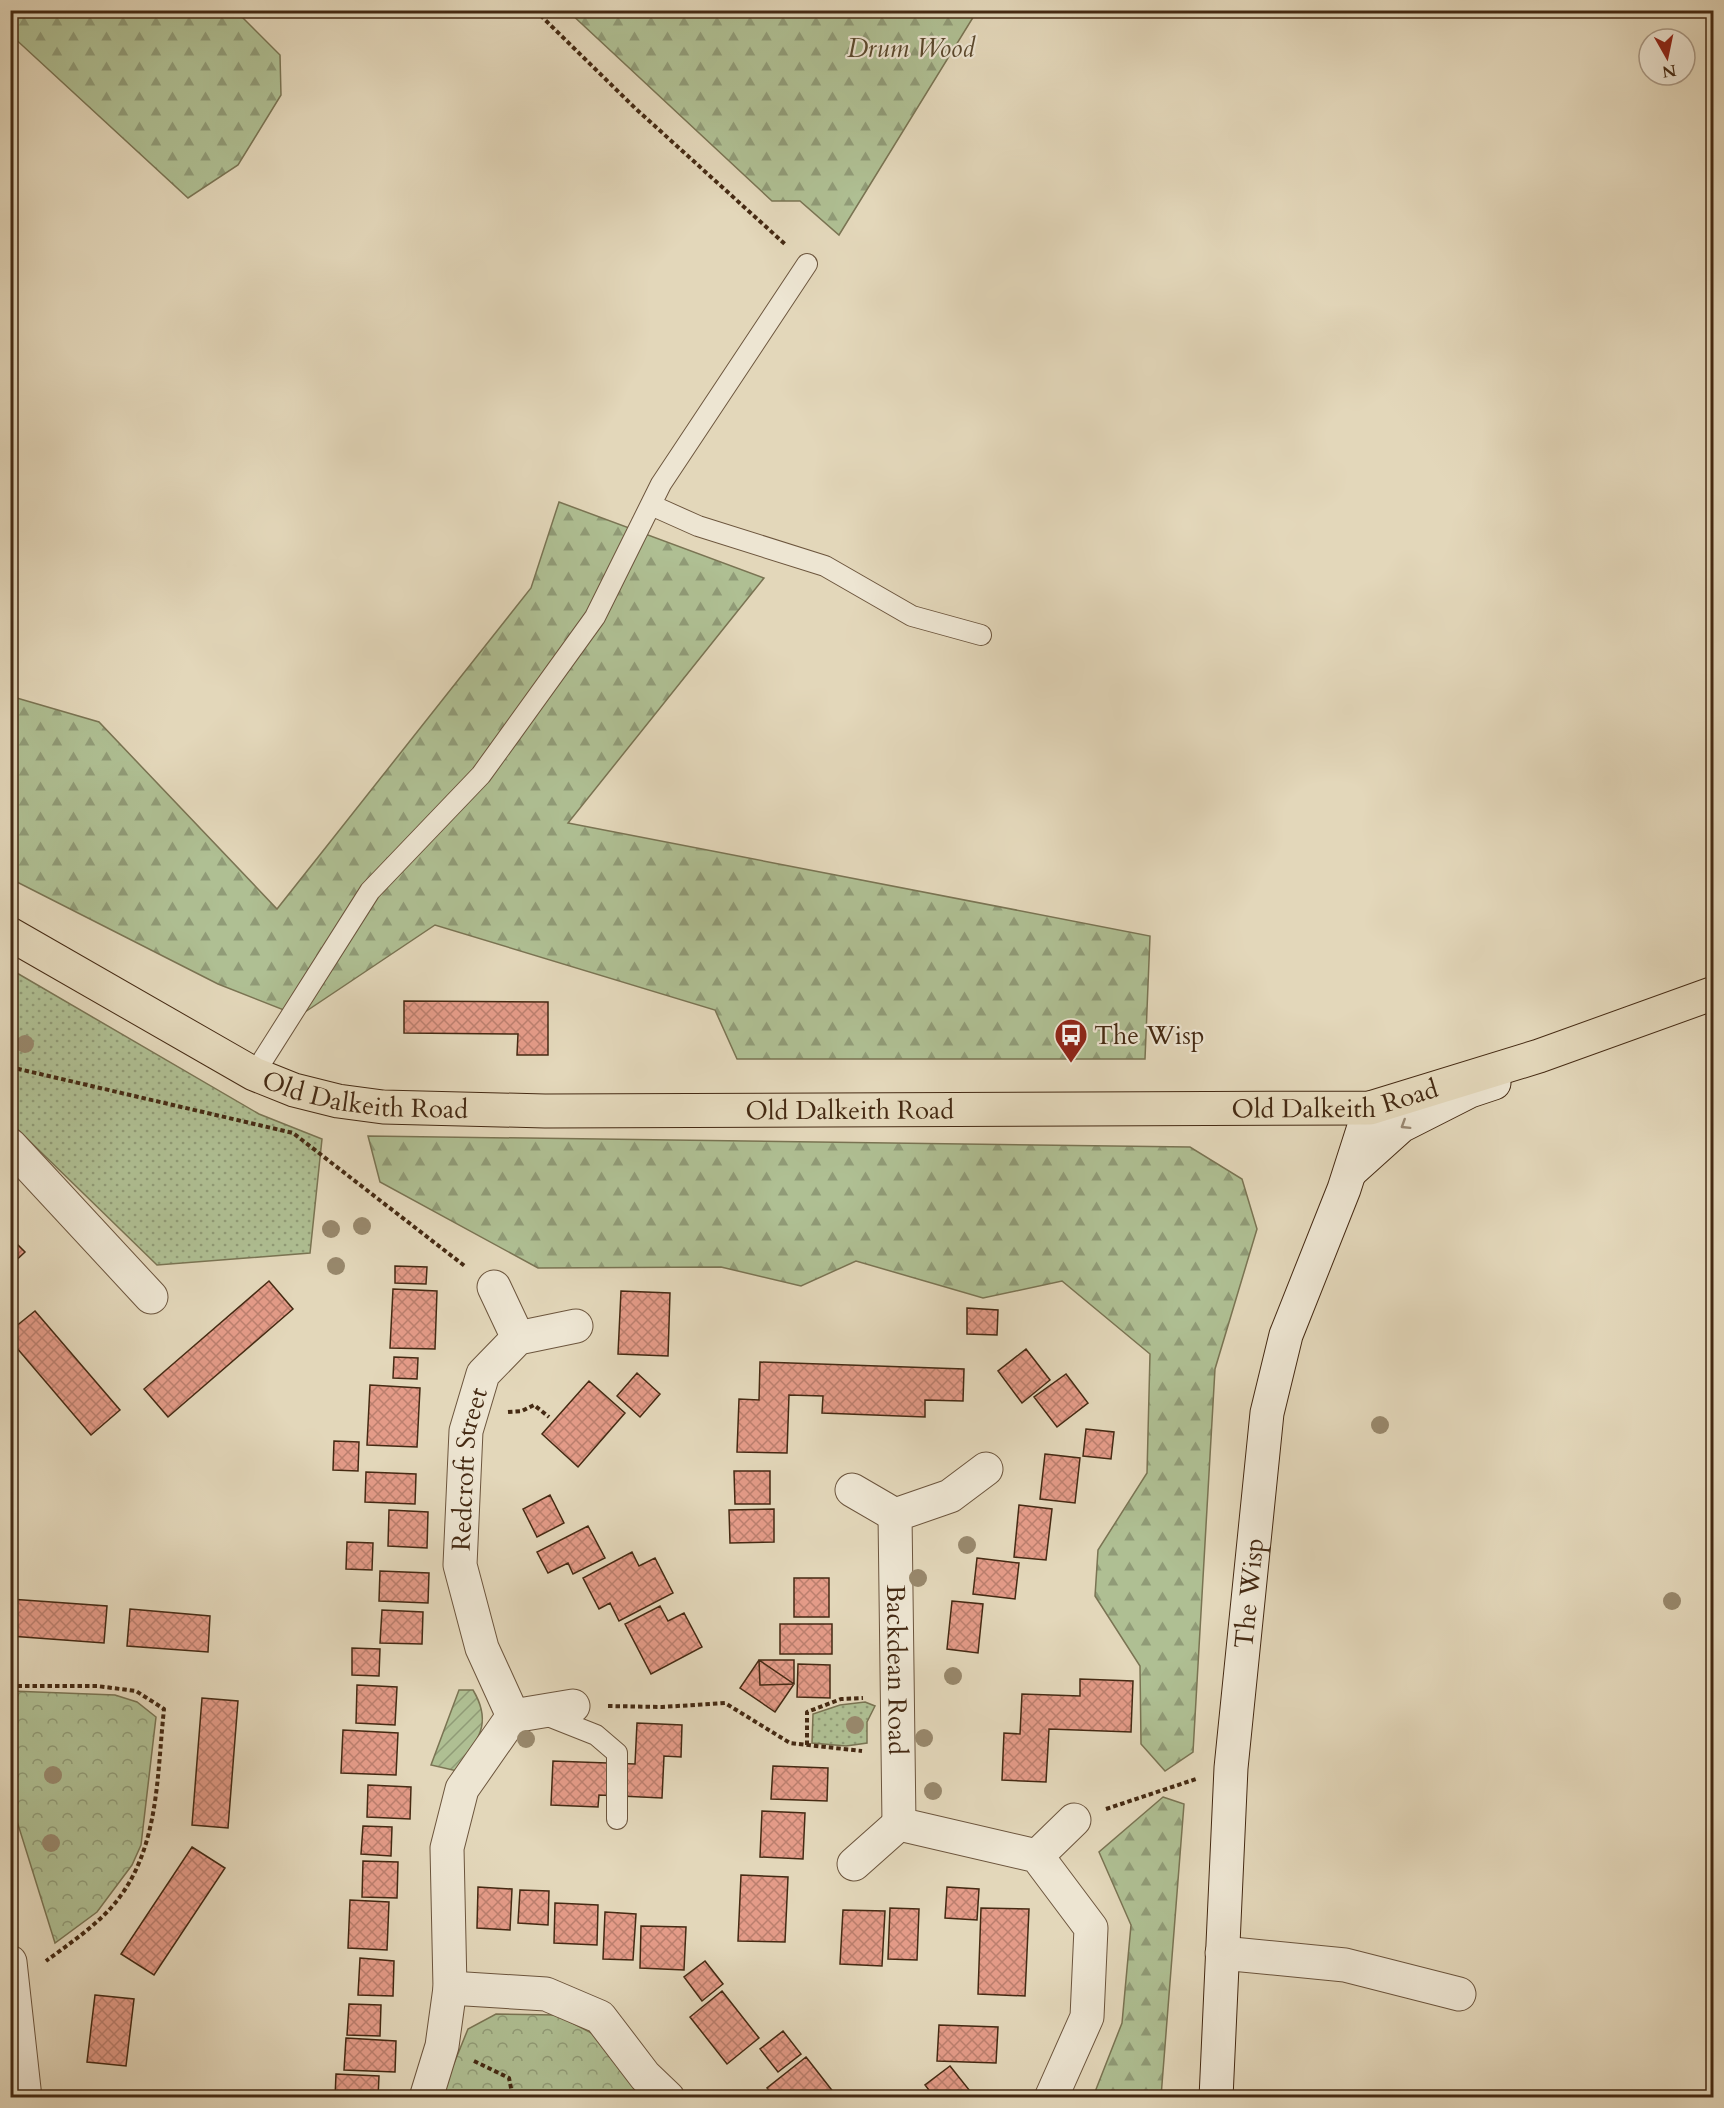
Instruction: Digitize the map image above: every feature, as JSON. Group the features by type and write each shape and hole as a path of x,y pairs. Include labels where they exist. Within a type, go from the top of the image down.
{"main road":[{"name":"Old Dalkeith Road","path":"10,934 254,1074 294,1090 338,1101 383,1107 545,1112 1370,1108 1539,1056 1713,993"}],"street":[{"path":"1350,1172 1401,1126 1470,1091 1713,1005"},
{"name":"The Wisp","path":"1216,2097 1231,1768 1267,1413 1286,1335 1350,1172 1370,1108"},
{"path":"10,1145 151,1298"},
{"path":"494,1287 518,1338 576,1326"},
{"name":"Redcroft Street","path":"518,1338 483,1374 466,1431 460,1565 482,1648 525,1713"},
{"path":"852,1490 895,1515 950,1496 986,1469"},
{"name":"Backdean Road","path":"895,1515 899,1824"},
{"path":"426,2097 442,2046 450,1988 447,1848 462,1789 525,1713 573,1706"},
{"path":"1037,1856 1074,1820"},
{"path":"854,1864 899,1824 1037,1856 1091,1929 1087,2018 1051,2097"},
{"path":"1222,1953 1345,1965 1459,1994"},
{"path":"12,1973 25,2097"},
{"path":"450,1988 546,1994 600,2017 645,2076 668,2097"}],"lane":[{"path":"254,1074 370,891 481,775 595,617 661,484 807,264"},
{"path":"651,505 698,526 825,566 912,616 981,635"},
{"path":"525,1713 596,1735 617,1753 617,1819"}],"path":[{"path":"535,10 635,108 807,264"},
{"path":"10,1067 293,1133 429,1240 494,1287"},
{"path":"475,1400 508,1412 522,1411 534,1405 549,1417"},
{"path":"10,1686 30,1684 107,1687 136,1691 164,1709 158,1796 148,1844 133,1877 102,1917 12,1973"},
{"path":"807,1745 807,1712 841,1699 898,1696"},
{"path":"573,1706 662,1707 725,1703 790,1743 870,1751 898,1748"},
{"path":"1074,1820 1231,1768"},
{"path":"442,2046 509,2078 513,2097"}],"green space":[{"path":"10,11 236,11 280,55 281,95 238,165 188,198 11,35"},
{"name":"Drum Wood","path":"568,11 977,11 839,235 800,201 772,201"},
{"path":"559,502 764,578 568,823 1150,936 1145,1059 737,1059 715,1010 435,925 299,1016 218,984 11,879 10,696 99,722 277,909 531,588"},
{"path":"10,969 259,1114 322,1139 310,1253 157,1265 11,1123"},
{"path":"368,1136 1190,1147 1242,1179 1257,1229 1215,1369 1193,1752 1165,1771 1141,1744 1140,1666 1095,1596 1098,1550 1147,1473 1150,1354 1062,1281 983,1298 856,1261 801,1286 721,1267 538,1268 380,1182"},
{"path":"459,1690 473,1690 482,1713 482,1723 476,1741 457,1771 431,1765"},
{"path":"11,1691 115,1695 137,1702 156,1717 141,1845 132,1865 97,1912 55,1943 11,1802"},
{"path":"865,1702 875,1706 867,1722 867,1743 846,1746 812,1743 813,1714 840,1705"},
{"path":"1163,1797 1184,1804 1161,2097 1093,2097 1122,2023 1131,1925 1099,1852"},
{"path":"496,2014 557,2015 601,2038 641,2097 444,2098 446,2083 468,2029"}],"building":[{"path":"404,1001 548,1002 548,1055 517,1055 518,1034 404,1033"},
{"path":"10,1237 25,1252 10,1266"},
{"path":"395,1266 427,1267 426,1284 395,1283"},
{"path":"269,1281 293,1309 168,1417 144,1389"},
{"path":"393,1289 437,1291 435,1349 390,1348"},
{"path":"621,1291 670,1293 668,1356 618,1354"},
{"path":"967,1308 998,1310 997,1335 967,1334"},
{"path":"35,1311 120,1410 91,1435 10,1340 10,1331"},
{"path":"1026,1349 1050,1380 1022,1403 998,1371"},
{"path":"394,1357 418,1358 417,1379 393,1378"},
{"path":"760,1362 964,1369 963,1401 925,1400 925,1417 822,1413 823,1396 789,1395 787,1453 737,1452 739,1399 759,1400"},
{"path":"637,1373 660,1394 640,1417 617,1396"},
{"path":"1066,1374 1088,1403 1057,1427 1034,1397"},
{"path":"589,1381 625,1413 578,1467 542,1434"},
{"path":"370,1385 420,1388 417,1447 367,1445"},
{"path":"1086,1429 1114,1432 1111,1459 1083,1456"},
{"path":"334,1441 359,1442 358,1471 333,1470"},
{"path":"1045,1454 1080,1458 1075,1503 1040,1499"},
{"path":"734,1471 770,1471 770,1504 735,1504"},
{"path":"366,1472 416,1474 415,1504 365,1502"},
{"path":"550,1495 564,1523 537,1537 523,1509"},
{"path":"1019,1505 1052,1509 1046,1560 1014,1557"},
{"path":"774,1509 774,1542 730,1543 729,1510"},
{"path":"389,1510 428,1512 427,1548 388,1546"},
{"path":"588,1526 605,1558 573,1574 568,1563 548,1573 537,1552"},
{"path":"347,1542 373,1543 372,1570 346,1569"},
{"path":"632,1552 639,1566 655,1558 673,1593 619,1621 610,1603 599,1609 583,1578"},
{"path":"977,1558 1019,1563 1015,1599 973,1594"},
{"path":"380,1571 429,1573 428,1603 379,1601"},
{"path":"794,1578 829,1578 829,1617 794,1617"},
{"path":"10,1599 107,1606 104,1643 10,1636"},
{"path":"952,1601 983,1604 978,1653 947,1649"},
{"path":"660,1606 668,1621 684,1613 702,1647 651,1674 625,1624"},
{"path":"130,1609 210,1616 208,1652 127,1646"},
{"path":"382,1610 423,1612 422,1644 380,1643"},
{"path":"780,1624 832,1624 832,1654 780,1654"},
{"path":"352,1648 380,1649 379,1676 352,1675"},
{"path":"759,1660 794,1660 794,1684 760,1685"},
{"path":"759,1660 794,1684 775,1712 740,1688"},
{"path":"798,1664 830,1665 830,1698 797,1697"},
{"path":"1080,1679 1133,1681 1131,1732 1049,1729 1046,1782 1002,1780 1004,1733 1020,1734 1022,1694 1080,1696"},
{"path":"357,1685 397,1687 395,1725 356,1723"},
{"path":"202,1698 238,1701 228,1828 192,1825"},
{"path":"637,1723 682,1725 681,1757 664,1756 662,1798 599,1795 598,1807 551,1805 553,1761 635,1764"},
{"path":"343,1730 398,1733 396,1775 341,1773"},
{"path":"773,1766 828,1768 827,1801 771,1799"},
{"path":"368,1785 411,1787 410,1819 367,1817"},
{"path":"762,1811 805,1813 803,1859 760,1857"},
{"path":"363,1826 392,1827 391,1856 361,1854"},
{"path":"192,1847 225,1868 154,1975 121,1954"},
{"path":"363,1861 398,1862 397,1898 362,1897"},
{"path":"741,1875 788,1877 785,1942 738,1941"},
{"path":"478,1887 512,1889 510,1930 477,1928"},
{"path":"947,1887 979,1889 977,1920 945,1918"},
{"path":"520,1890 549,1891 548,1925 518,1923"},
{"path":"350,1900 389,1902 387,1950 348,1948"},
{"path":"555,1903 598,1905 597,1945 554,1943"},
{"path":"890,1908 919,1909 917,1960 888,1959"},
{"path":"981,1908 1029,1909 1025,1996 978,1994"},
{"path":"843,1910 885,1911 882,1966 840,1964"},
{"path":"605,1912 636,1914 633,1960 603,1959"},
{"path":"641,1926 686,1927 684,1970 640,1968"},
{"path":"360,1958 394,1961 393,1996 358,1995"},
{"path":"705,1961 723,1984 702,2001 684,1977"},
{"path":"722,1991 759,2038 727,2064 690,2017"},
{"path":"95,1995 134,1999 126,2066 87,2062"},
{"path":"349,2004 381,2005 380,2036 347,2035"},
{"path":"939,2025 998,2027 996,2063 937,2061"},
{"path":"783,2031 801,2054 778,2072 760,2049"},
{"path":"346,2038 396,2041 395,2072 344,2070"},
{"path":"806,2057 838,2098 774,2098 767,2088"},
{"path":"950,2066 970,2091 961,2098 935,2098 925,2085"},
{"path":"336,2074 379,2076 378,2098 335,2098"},
{"path":"130,2094 131,2098 98,2098"}],"place":[{"name":"The Wisp","path":"1071,1064"}]}
